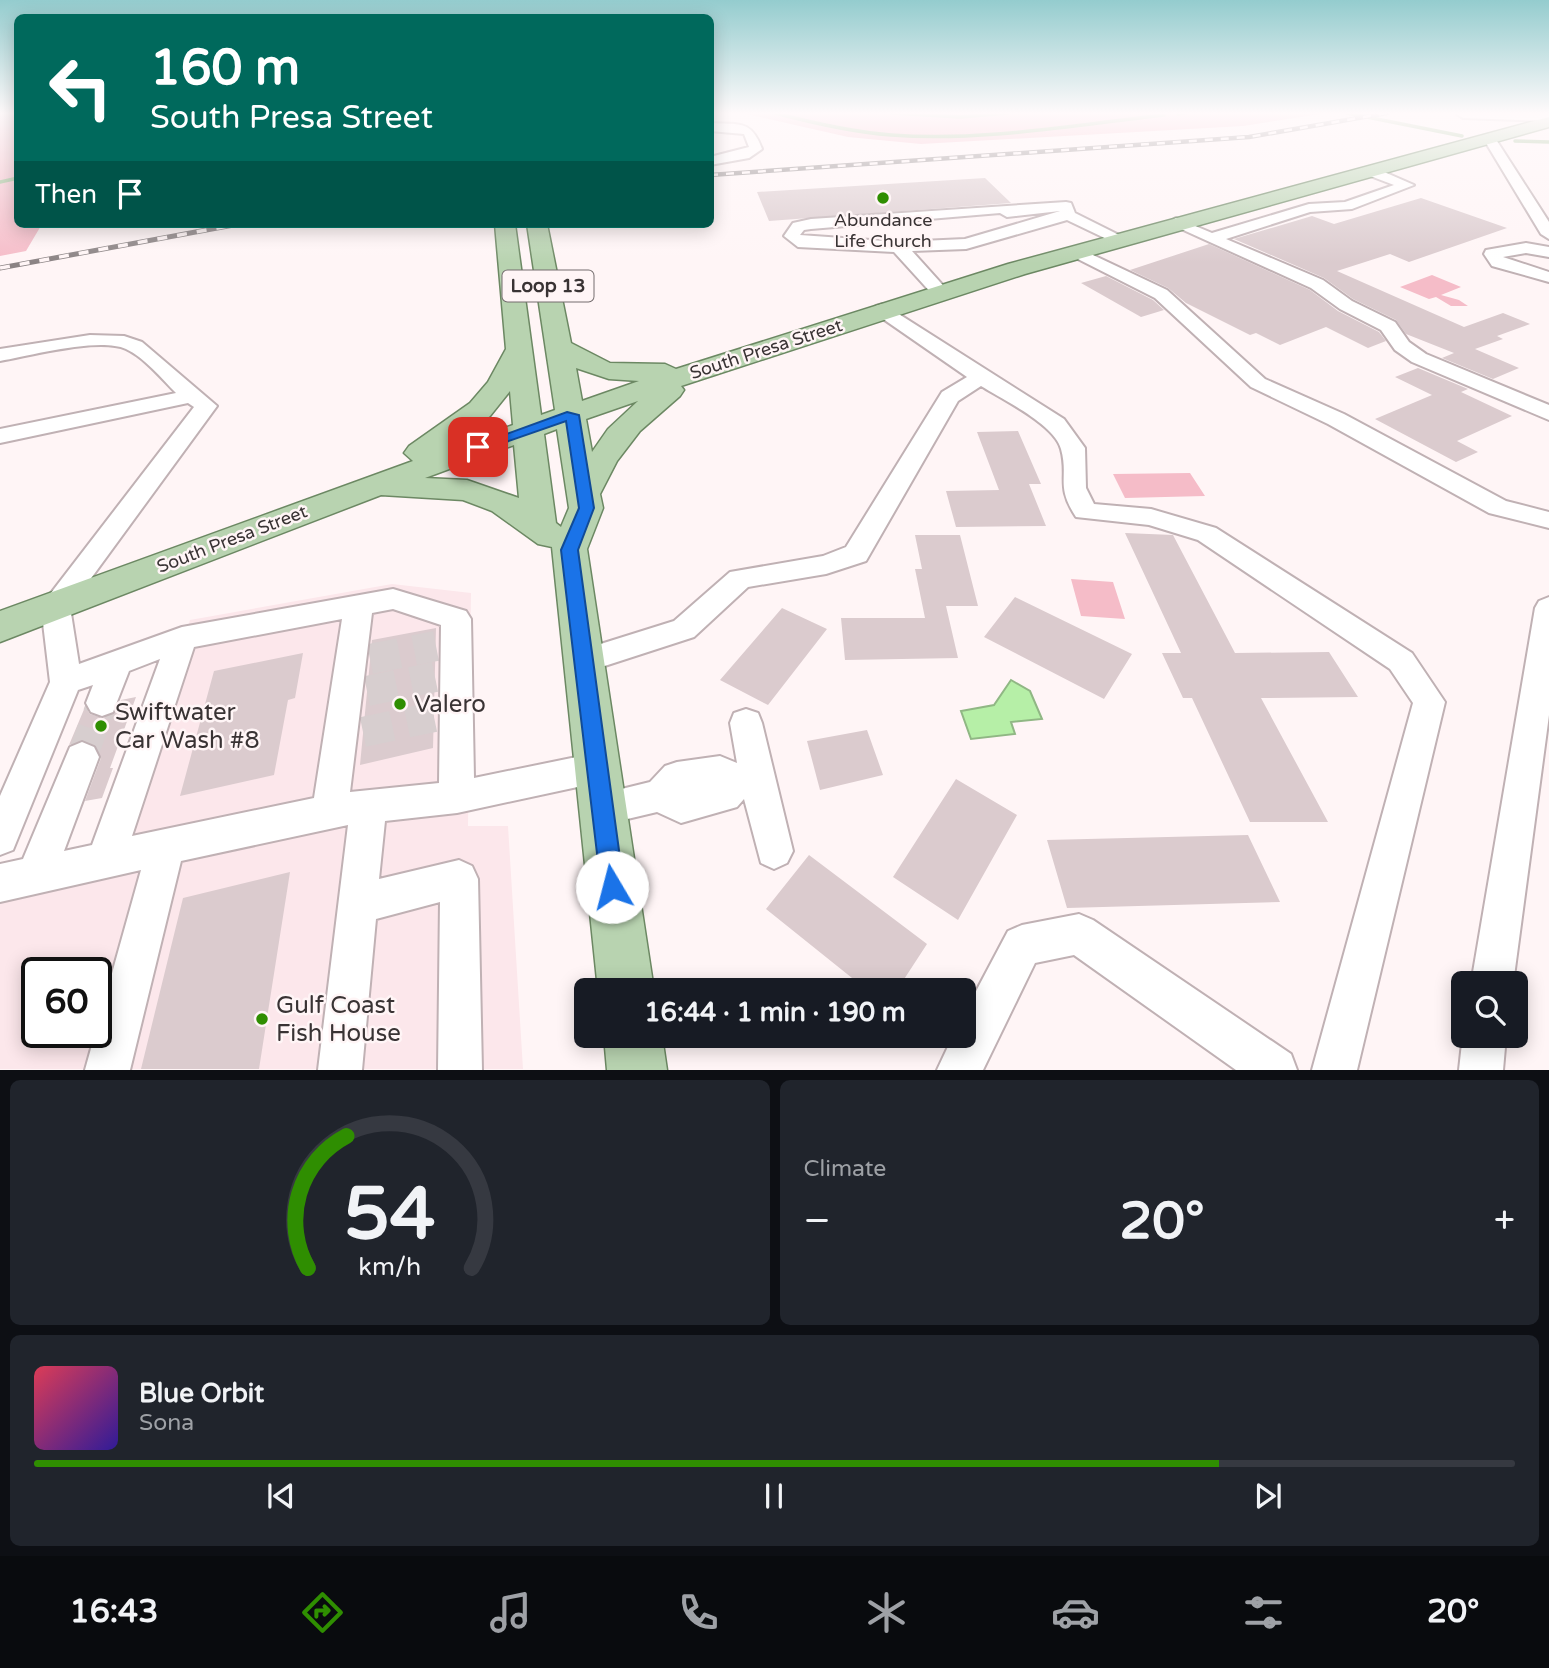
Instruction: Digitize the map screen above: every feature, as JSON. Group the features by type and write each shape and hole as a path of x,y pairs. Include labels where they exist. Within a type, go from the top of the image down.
{"main road":[{"name":"South Presa Street","path":"0,627 367,487 698,370 940,292 1119,239 1399,163"},
{"name":"Loop 13","path":"505,228 539,528"},
{"name":"Loop 13","path":"538,228 586,508 569,550 624,978"},
{"path":"367,487 464,424 489,402 503,385 520,347"},
{"path":"559,347 582,363 614,373 698,370"},
{"path":"584,493 607,447 622,429 643,410 698,370"},
{"path":"367,487 467,490 504,503 569,550"},
{"path":"634,1048 637,1069"}],"street":[{"path":"1505,163 1549,234"},
{"path":"1211,238 1309,208 1347,206 1406,185 1370,171"},
{"path":"1275,196 1309,208"},
{"path":"1068,215 1069,207 1062,206 1007,212 1004,208 799,226 792,236 798,242 950,247 1068,215 1119,239"},
{"path":"994,209 1016,230"},
{"path":"958,212 985,239"},
{"path":"920,215 950,247"},
{"path":"879,218 899,247 940,292"},
{"path":"1176,223 1317,284 1346,305 1388,326 1402,346 1419,358 1549,413"},
{"path":"1549,252 1526,248 1506,249 1492,254 1498,262 1549,277"},
{"path":"1076,252 1161,294 1258,383 1336,419 1498,507 1549,520"},
{"path":"0,355 90,341 133,344 206,406 55,606 66,682 0,838"},
{"path":"583,661 684,629 740,579 825,565 856,555 950,397 981,377 1056,424 1073,448 1074,488 1085,511 1151,517 1207,534 1401,661 1429,702 1334,1069"},
{"path":"0,436 191,396"},
{"path":"66,682 181,638 393,599 456,619 446,644 445,714 457,797"},
{"path":"340,1069 357,904 349,809 351,735 360,661 359,605"},
{"path":"1494,971 1549,608"},
{"path":"105,862 181,638"},
{"path":"102,703 116,663"},
{"path":"746,723 748,779"},
{"path":"35,876 82,757"},
{"path":"0,883 349,809 457,797 599,788 660,796"},
{"path":"357,904 459,879 460,1069"},
{"path":"959,1069 1022,945 1079,934 1275,1069"},
{"path":"1481,1069 1483,1048"}],"lane":[{"path":"833,223 845,244"},
{"path":"883,310 981,377"},
{"path":"660,796 681,807 724,796 748,779 774,851"},
{"path":"107,1069 166,848"}],"shaded area":[{"path":"0,163 14,163 14,228 40,228 26,251 0,256"},
{"path":"1432,275 1461,287 1441,295 1459,300 1468,306 1451,306 1436,297 1429,299 1400,287"},
{"path":"1190,473 1205,496 1125,498 1113,474"},
{"path":"1071,579 1113,582 1125,619 1081,616"},
{"path":"392,584 471,593 468,826 508,826 523,1069 0,1069 0,869 124,841 190,620"},
{"path":"1011,680 1030,691 1042,719 1011,722 1015,734 971,739 961,711 994,705"}],"building":[{"name":"Abundance Life Church","path":"985,178 1011,203 769,221 757,192"},
{"path":"1421,198 1507,228 1409,262 1390,254 1337,271 1464,327 1503,313 1530,324 1497,336 1503,339 1475,349 1519,368 1493,379 1442,358 1454,353 1406,334 1396,320 1353,299 1324,278 1234,239 1312,216 1334,224"},
{"path":"1209,244 1310,290 1338,311 1379,332 1386,341 1368,348 1326,327 1280,345 1256,333 1250,335 1186,303 1168,288 1130,270"},
{"path":"1106,276 1153,300 1164,310 1141,317 1081,283"},
{"path":"1418,368 1468,389 1461,392 1512,416 1457,441 1478,452 1456,462 1375,419 1432,395 1395,377"},
{"path":"1018,431 1041,484 1029,484 1046,526 956,527 946,491 999,490 977,432"},
{"path":"1125,533 1173,535 1235,653 1329,652 1358,697 1261,698 1328,822 1250,822 1192,698 1183,698 1162,653 1181,653"},
{"path":"915,535 960,535 978,606 946,606 958,658 845,660 841,618 925,618 915,569 922,569"},
{"path":"1015,597 1132,654 1104,699 984,637"},
{"path":"782,608 827,629 768,705 720,680"},
{"name":"Valero","path":"436,628 433,748 360,765 372,640"},
{"path":"303,653 295,698 288,700 274,775 180,796 214,671"},
{"name":"Swiftwater Car Wash #8","path":"136,697 102,798 85,801 101,758 96,746 83,740 69,745 85,707 90,714 103,718 115,713 121,700"},
{"path":"867,730 883,775 820,790 807,741"},
{"path":"956,779 1017,815 958,920 893,877"},
{"path":"1248,835 1280,902 1067,908 1047,840"},
{"path":"809,855 927,944 905,978 852,978 766,909"},
{"path":"290,872 259,1069 141,1069 183,898"}],"waterway":[{"path":"0,182 14,179"}],"tunnel":[{"path":"370,659 436,646"},
{"path":"367,691 435,677"},
{"path":"82,757 102,703"},
{"path":"363,732 434,717"}],"railway":[{"path":"714,175 881,163"},
{"path":"0,268 217,228"}],"place":[{"name":"Abundance Life Church","path":"883,198"},
{"name":"Valero","path":"400,704"},
{"name":"Swiftwater Car Wash #8","path":"101,726"},
{"name":"Gulf Coast Fish House","path":"262,1019"}],"route":[{"path":"478,447 572,415 586,508 569,550 612,887"}]}
